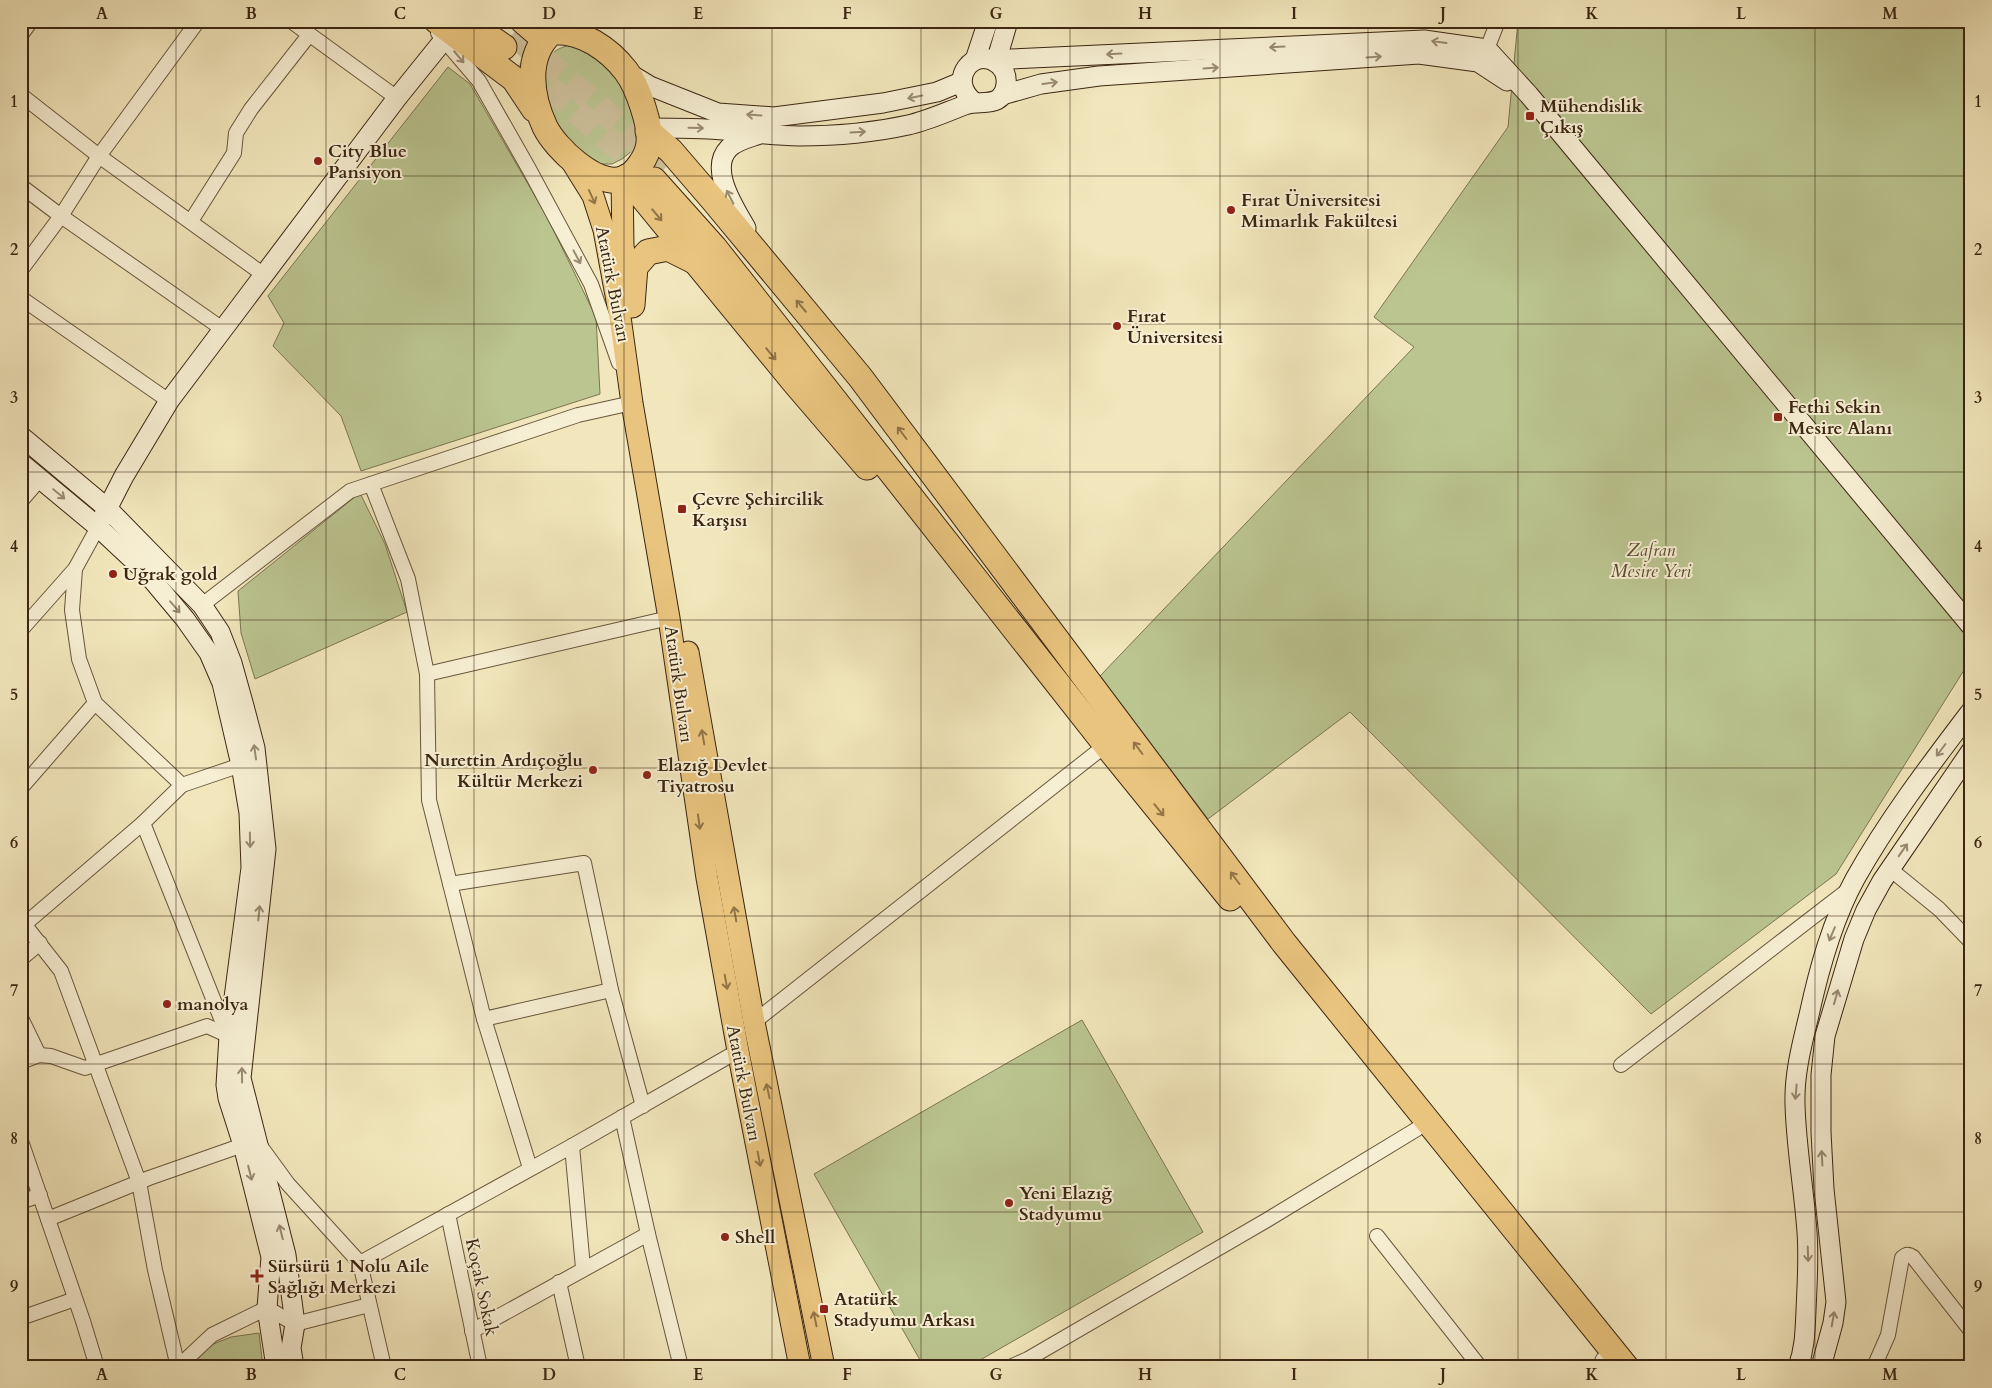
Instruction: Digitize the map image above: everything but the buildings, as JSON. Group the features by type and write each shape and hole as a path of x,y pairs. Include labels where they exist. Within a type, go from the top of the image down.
{"highway":[{"path":"450,28 549,31 578,35 594,32 627,72 641,102 648,130 649,144 639,167 624,178 609,179 591,174 567,155 546,128 514,79 450,28"},
{"path":"546,128 535,98 532,72 536,52 549,31"},
{"path":"648,130 671,151 860,377 1284,943 1610,1365"},
{"path":"1120,724 845,390 660,174 714,248 1106,745 1417,1130 1610,1365"},
{"path":"624,178 825,419 1106,745"},
{"path":"632,305 636,267 648,252 668,248 695,262"}],"main road":[{"name":"Atatürk Bulvarı","path":"567,155 593,196 604,230 669,618 707,878 738,1051 800,1367"},
{"name":"Atatürk Bulvarı","path":"624,178 624,246 654,464 754,1022 824,1367"}],"street":[{"path":"21,35 31,21"},
{"path":"21,270 60,216 99,156 198,21"},
{"path":"291,21 397,98"},
{"path":"202,605 350,491 578,415 632,403 591,284 529,169 450,28 426,21"},
{"path":"974,102 964,91 961,82 964,70 975,60 988,21"},
{"path":"997,63 1008,21"},
{"path":"1487,49 1498,21"},
{"path":"21,630 74,569 169,402 450,28"},
{"path":"191,221 234,153 236,133 251,109 309,35"},
{"path":"997,63 1011,59 1424,40 1487,49 1529,95 1971,626"},
{"path":"1002,94 1041,84 1099,76 1419,54 1478,62 1529,95"},
{"path":"648,130 706,129 798,136 868,132 910,125 974,102 988,104 995,101 1002,94 1007,81 1005,74 997,63 989,59 975,60"},
{"path":"627,72 650,86 718,113 774,117 883,103 937,92 961,82"},
{"path":"21,95 99,156 264,275"},
{"path":"762,133 741,141 728,149 723,157 720,170 722,182 771,270"},
{"path":"21,186 60,216 224,330"},
{"path":"21,298 169,402"},
{"path":"21,436 107,508 202,605 220,632 232,663 255,748 266,849 241,1078 271,1257 268,1308 276,1367"},
{"path":"21,462 98,527 144,570 186,619 209,654 222,683 241,765 249,813 251,868 229,1036 226,1085 228,1098 251,1145 286,1256 295,1324 291,1348 294,1367"},
{"path":"21,501 40,478"},
{"path":"371,484 408,579 427,674 429,800 484,1019 530,1168"},
{"path":"74,569 72,610 79,659 96,703 182,785"},
{"path":"427,674 669,618"},
{"path":"21,788 96,703"},
{"path":"1798,1367 1806,1335 1808,1276 1807,1232 1799,1164 1795,1102 1799,1057 1829,941 1852,887 1893,819 1933,761 1971,712"},
{"path":"754,1022 1106,745"},
{"path":"1821,1367 1833,1323 1836,1302 1824,1189 1821,1132 1821,1075 1825,1036 1854,939 1870,903 1890,869 1971,751"},
{"path":"241,765 182,785 143,823 23,922 61,971 94,1065 139,1182 155,1270 178,1367 212,1335 268,1308"},
{"path":"143,823 229,1036"},
{"path":"450,884 584,862 611,990 643,1106"},
{"path":"1890,869 1939,909 1971,942"},
{"path":"1622,1065 1852,887"},
{"path":"21,959 40,943"},
{"path":"484,1019 611,990"},
{"path":"21,1018 38,1054"},
{"path":"21,1062 38,1054 51,1056 85,1068 207,1026 229,1036"},
{"path":"360,1263 572,1146 738,1051"},
{"path":"622,1117 648,1234 681,1367"},
{"path":"1010,1367 1028,1359 1182,1270 1417,1130"},
{"path":"21,1141 97,1367"},
{"path":"48,1219 139,1182 251,1145"},
{"path":"251,1145 360,1263 384,1367"},
{"path":"572,1146 583,1268"},
{"path":"21,1202 40,1195"},
{"name":"Koçak Sokak","path":"448,1214 480,1367"},
{"path":"472,1331 583,1268 648,1234"},
{"path":"1377,1236 1480,1367"},
{"path":"1874,1367 1888,1335 1904,1255 1911,1255 1913,1257 1971,1331"},
{"path":"559,1282 578,1367"},
{"path":"21,1318 75,1299"},
{"path":"268,1308 295,1324 369,1305"}],"green space":[{"name":"Zafran Mesire Yeri","path":"1518,21 1971,21 1971,659 1836,874 1651,1014 1350,712 1208,819 1100,676 1414,347 1374,317 1508,127"},
{"path":"577,43 590,47 629,92 638,134 633,150 612,164 598,164 563,137 551,113 542,66 556,50"},
{"path":"448,67 470,84 546,215 596,317 600,394 361,471 341,416 273,346 284,323 268,296"},
{"path":"360,493 385,544 407,612 255,679 241,633 238,591"},
{"name":"Yeni Elazığ Stadyumu","path":"1082,1020 1203,1232 968,1367 924,1367 814,1174"},
{"path":"259,1333 263,1367 194,1367 191,1364 206,1347 231,1337"}],"tunnel":[{"path":"513,34 588,97 666,167"},
{"path":"521,62 654,180"}],"place":[{"name":"Mühendislik Çıkış","path":"1530,116"},
{"name":"City Blue Pansiyon","path":"318,161"},
{"name":"Fırat Üniversitesi Mimarlık Fakültesi","path":"1231,210"},
{"name":"Fırat Üniversitesi","path":"1117,326"},
{"name":"Fethi Sekin Mesire Alanı","path":"1778,417"},
{"name":"Çevre Şehircilik Karşısı","path":"682,509"},
{"name":"Uğrak gold","path":"113,574"},
{"name":"Nurettin Ardıçoğlu Kültür Merkezi","path":"593,770"},
{"name":"Elazığ Devlet Tiyatrosu","path":"647,775"},
{"name":"manolya","path":"167,1004"},
{"name":"Yeni Elazığ Stadyumu","path":"1009,1203"},
{"name":"Shell","path":"725,1237"},
{"name":"Sürsürü 1 Nolu Aile Sağlığı Merkezi","path":"257,1276"},
{"name":"Atatürk Stadyumu Arkası","path":"824,1309"}]}
